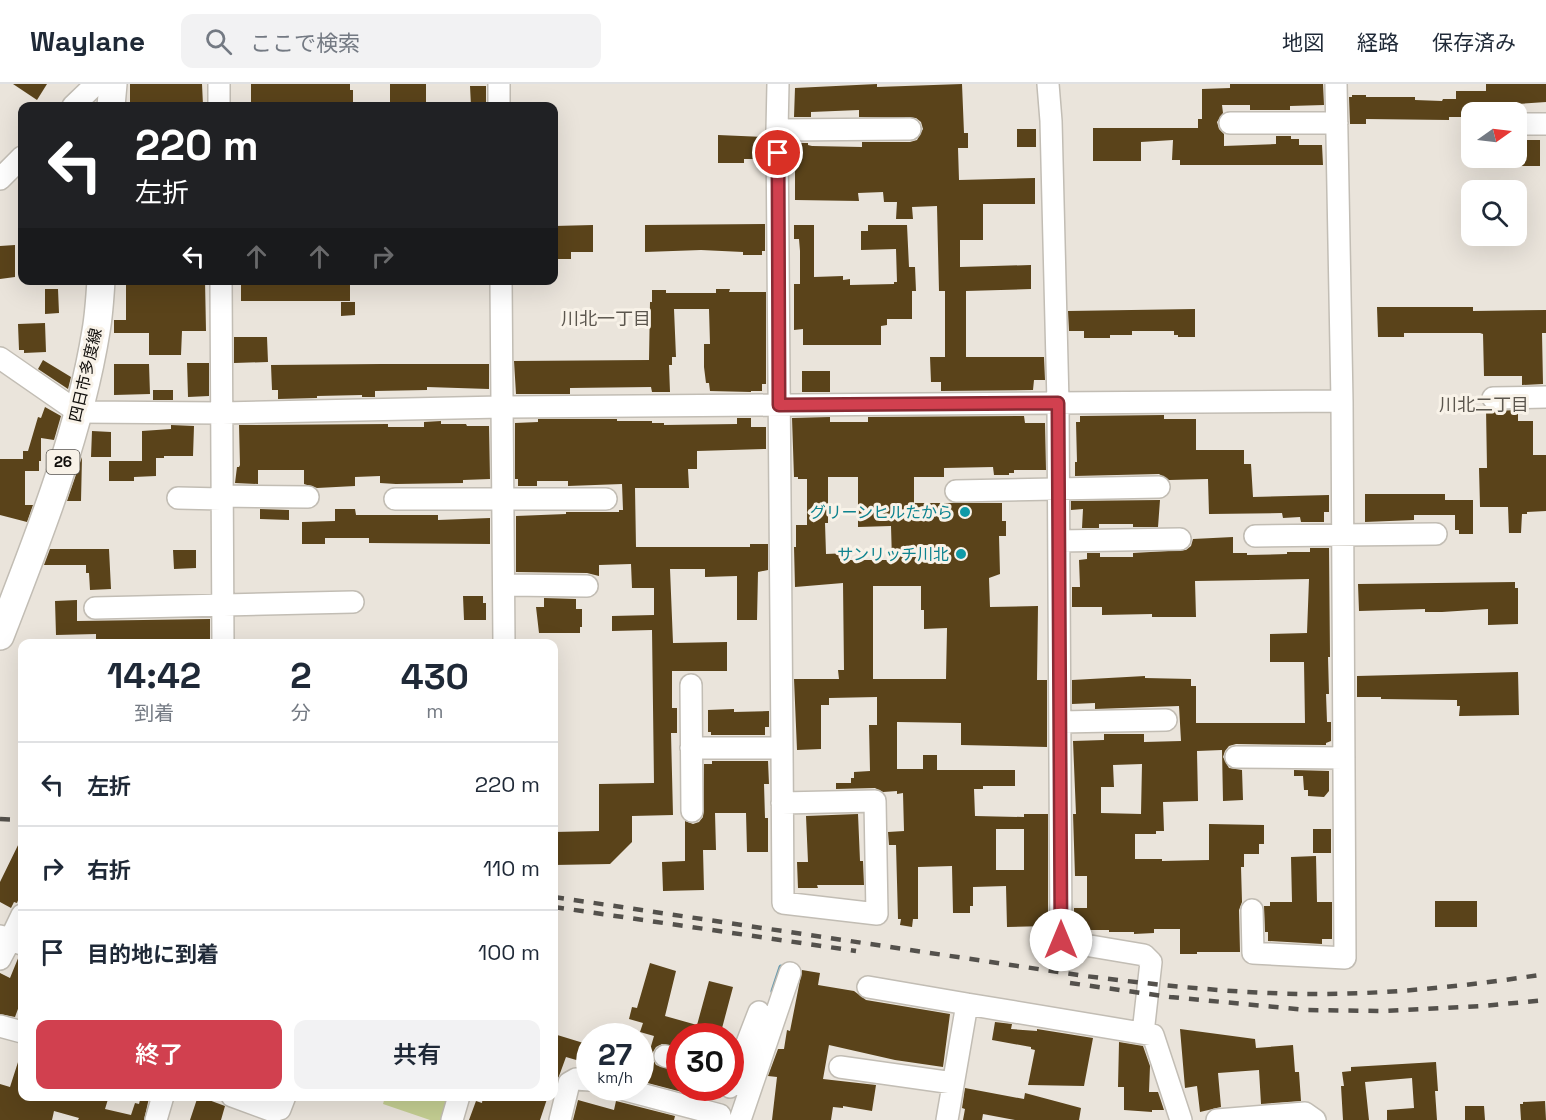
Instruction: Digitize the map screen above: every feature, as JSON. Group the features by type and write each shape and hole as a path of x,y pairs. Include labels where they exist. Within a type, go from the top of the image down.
{"main road":[{"path":"111,102 113,84"},
{"name":"四日市多度線","path":"0,636 48,510 78,412 96,330 100,285"}],"street":[{"path":"77,102 96,84"},
{"path":"219,84 219,102"},
{"path":"499,84 499,102"},
{"path":"778,84 777,130 782,803 783,903 877,914 875,801 782,803"},
{"path":"1048,84 1051,121 1058,403 1061,940 1144,955 1151,962 1143,1033"},
{"path":"1252,910 1253,953 1346,958 1342,401 1336,84"},
{"path":"1230,123 1337,123"},
{"path":"1527,124 1546,124"},
{"path":"777,130 910,129"},
{"path":"0,179 18,161"},
{"path":"221,285 223,639"},
{"path":"501,285 504,639"},
{"path":"0,358 78,412 222,413 501,407 1342,401"},
{"path":"1492,398 1546,397"},
{"path":"956,491 1159,487"},
{"path":"178,498 308,497"},
{"path":"395,499 606,499"},
{"path":"1255,536 1436,534"},
{"path":"1059,541 1180,539"},
{"path":"504,585 586,585"},
{"path":"95,608 353,603"},
{"path":"691,685 692,811"},
{"path":"1059,722 1166,720"},
{"path":"691,748 782,748"},
{"path":"1236,757 1344,758"},
{"path":"0,959 18,924"},
{"path":"744,1073 790,973"},
{"path":"868,987 1153,1035 1181,1120"},
{"path":"947,1120 967,1004"},
{"path":"744,1060 759,1012"},
{"path":"0,1026 18,1031"},
{"path":"840,1067 953,1083"},
{"path":"560,1120 569,1083 576,1078"},
{"path":"156,1120 162,1101"},
{"path":"246,1101 273,1111 280,1109 283,1101"},
{"path":"452,1120 458,1101"},
{"path":"1217,1120 1305,1113 1315,1120"}],"green space":[{"path":"384,1101 450,1101 444,1120 430,1120 383,1104"}],"building":[{"path":"13,84 47,84 37,100"},
{"path":"130,84 202,84 203,102 130,102"},
{"path":"251,84 350,84 350,90 353,90 353,102 251,102"},
{"path":"390,84 426,84 426,102 390,102"},
{"path":"877,84 877,87 962,84 964,133 968,133 968,148 958,148 959,180 1035,178 1035,204 983,204 983,240 960,240 960,267 1031,265 1031,289 966,291 966,357 1044,357 1045,380 1034,380 1033,390 941,391 941,382 931,382 930,357 945,357 945,291 939,291 937,206 912,207 913,219 896,219 897,202 884,202 883,192 858,193 859,201 795,200 795,143 808,143 812,146 862,147 862,142 917,140 923,129 921,122 916,118 859,117 859,110 811,112 811,117 794,117 795,88"},
{"path":"1230,84 1323,84 1324,105 1290,106 1290,110 1250,110 1250,105 1222,105 1223,113 1217,122 1224,134 1224,146 1276,144 1276,136 1291,136 1291,139 1299,139 1299,145 1322,145 1323,165 1180,165 1180,160 1172,160 1173,140 1141,142 1141,161 1093,161 1093,128 1198,128 1198,119 1202,119 1202,89 1230,88"},
{"path":"1486,84 1546,84 1546,102 1461,102 1461,117 1449,117 1449,120 1366,119 1366,124 1350,124 1349,97 1352,95 1415,97 1415,100 1442,101 1443,99 1456,99 1456,91 1486,91"},
{"path":"470,86 486,86 486,102 471,102"},
{"path":"1017,129 1036,129 1036,147 1017,147"},
{"path":"718,135 764,137 764,159 744,159 744,163 718,163"},
{"path":"1527,140 1540,140 1540,166 1527,166"},
{"path":"765,224 765,251 762,251 762,255 701,250 645,252 645,225"},
{"path":"593,225 593,252 571,252 571,259 558,259 558,226"},
{"path":"794,225 814,225 814,277 843,276 843,280 850,279 850,285 894,284 897,282 896,249 861,250 861,231 868,231 868,225 907,225 909,267 915,267 916,291 912,291 912,319 887,319 887,325 881,326 881,345 803,345 803,329 794,330 794,284 800,284 800,251 799,239 794,239"},
{"path":"15,245 15,277 0,279 0,246"},
{"path":"126,285 205,285 206,331 182,331 181,355 149,355 149,333 114,333 114,320 126,320"},
{"path":"241,285 350,285 350,301 241,301"},
{"path":"45,289 58,289 59,313 45,314"},
{"path":"716,289 730,289 729,292 766,292 766,384 762,384 762,391 710,391 709,383 706,383 704,367 704,344 710,344 709,309 674,309 676,357 672,357 672,365 669,365 670,392 652,392 651,387 570,388 570,394 516,394 514,361 649,360 652,290 666,290 666,293 716,293"},
{"path":"341,302 355,302 355,315 341,316"},
{"path":"1377,307 1473,307 1473,311 1546,310 1546,333 1542,333 1543,384 1522,385 1522,376 1484,376 1483,334 1480,333 1404,333 1404,337 1378,337"},
{"path":"1195,309 1195,337 1178,337 1174,335 1174,331 1132,331 1132,335 1084,338 1084,331 1069,331 1068,311"},
{"path":"45,323 46,352 24,353 24,350 19,350 18,324"},
{"path":"234,337 267,337 268,362 234,363"},
{"path":"43,360 71,377 68,389 38,369"},
{"path":"187,363 209,363 209,396 188,397"},
{"path":"114,364 149,364 150,394 114,395"},
{"path":"489,364 489,389 427,387 427,390 375,391 375,397 362,397 362,395 278,399 278,390 272,390 271,365"},
{"path":"802,371 830,371 830,392 802,392"},
{"path":"153,390 173,390 173,400 153,400"},
{"path":"45,407 61,416 54,440 41,438 39,471 25,471 25,505 33,505 27,522 0,515 0,459 23,459 23,451 28,451 38,417 41,418"},
{"path":"1486,408 1493,411 1518,410 1518,421 1533,421 1533,455 1546,455 1546,511 1522,514 1521,533 1509,533 1508,507 1480,507 1479,468 1487,468"},
{"path":"1164,415 1164,419 1196,419 1196,450 1244,450 1244,464 1251,464 1253,497 1329,495 1329,512 1324,512 1324,522 1301,522 1300,517 1283,518 1282,513 1209,514 1208,479 1169,480 1159,474 1075,476 1076,422 1080,422 1080,416"},
{"path":"1024,416 1025,423 1045,423 1046,470 1014,470 1014,473 1009,473 1009,475 994,475 993,467 944,468 944,477 914,477 914,503 1002,503 1002,521 1006,521 1006,536 999,536 1000,574 989,578 990,607 1038,606 1037,680 1047,680 1047,747 961,745 961,723 897,722 897,769 923,769 923,755 937,755 937,770 1015,770 1015,786 983,786 983,789 974,789 975,816 1024,817 1024,814 1048,814 1048,926 1007,927 1006,886 973,887 973,906 970,906 970,913 953,913 952,866 918,867 918,919 913,919 912,927 900,925 896,845 889,845 888,832 904,831 903,793 883,792 875,788 836,789 836,783 851,783 854,772 870,771 869,725 877,725 877,697 829,698 829,705 821,705 821,749 797,750 794,679 839,679 838,670 844,670 843,583 795,587 796,525 807,525 807,479 794,477 792,418 830,417 830,422 868,422 868,417","holes":["828,477 858,477 858,527 891,526 892,560 848,560 848,553 826,554 825,523 828,523","873,586 921,586 924,629 947,628 946,679 873,679","996,829 1024,829 1024,870 996,870"]},
{"path":"737,418 751,418 751,427 766,427 766,449 697,451 697,469 688,469 689,488 635,488 636,547 750,547 750,544 768,544 768,570 758,572 757,620 737,620 737,576 705,577 705,569 670,569 673,643 727,642 727,671 672,671 672,708 677,708 677,733 671,733 673,815 632,816 632,842 610,864 558,865 558,832 599,831 599,784 654,783 652,630 612,631 612,616 654,615 654,588 632,588 631,564 599,565 599,576 587,573 516,572 516,516 623,510 622,484 568,486 568,481 537,481 537,486 518,486 518,479 515,479 515,423 538,422 538,419 617,419 617,421 652,421 652,423 664,423 664,425 737,424"},
{"path":"441,421 441,424 489,426 490,479 463,480 463,483 396,484 380,483 380,476 355,477 355,486 317,488 304,484 304,470 258,470 258,484 235,483 237,467 240,465 239,425 388,424 388,427 424,427 424,422"},
{"path":"171,425 194,426 193,456 156,458 156,476 134,477 134,481 109,481 109,461 142,461 142,431 171,429"},
{"path":"92,431 111,432 111,457 91,457"},
{"path":"82,457 81,501 67,501"},
{"path":"1365,494 1445,494 1445,500 1473,500 1473,534 1459,534 1459,530 1455,530 1455,515 1414,515 1414,520 1365,522"},
{"path":"1160,500 1158,527 1099,524 1099,528 1082,528 1083,509 1071,510 1071,501"},
{"path":"260,509 289,510 289,520 260,519"},
{"path":"335,509 355,509 356,515 438,515 438,520 490,518 490,544 369,543 369,538 325,538 325,544 302,544 302,522 335,521"},
{"path":"1233,537 1233,553 1247,553 1247,555 1287,554 1287,552 1310,552 1310,548 1329,548 1330,657 1328,657 1329,694 1326,694 1327,722 1331,722 1331,741 1326,745 1236,744 1229,746 1223,757 1229,768 1242,770 1243,800 1223,801 1222,750 1197,751 1198,801 1163,802 1164,831 1156,831 1156,834 1135,834 1135,859 1209,860 1209,824 1264,825 1264,844 1259,844 1259,854 1244,854 1244,867 1241,867 1240,952 1180,954 1180,929 1154,929 1154,933 1134,934 1134,932 1109,932 1109,930 1078,930 1078,926 1074,926 1074,908 1087,908 1087,876 1075,876 1073,814 1076,814 1073,741 1104,740 1104,734 1144,734 1144,742 1181,741 1179,706 1095,709 1095,703 1072,704 1072,680 1145,676 1145,678 1191,679 1191,686 1196,686 1196,723 1305,723 1304,662 1270,662 1270,634 1307,633 1309,579 1195,581 1196,617 1152,617 1152,614 1102,615 1102,607 1072,607 1072,587 1080,587 1079,560 1087,559 1087,553 1100,553 1100,557 1133,557 1133,553 1186,550 1191,546 1193,539","holes":["1142,764 1141,814 1101,813 1101,787 1114,787 1113,765"]},
{"path":"50,549 109,549 111,589 90,590 86,565 44,565"},
{"path":"173,550 196,550 196,568 174,569"},
{"path":"1515,582 1515,588 1518,588 1518,624 1488,625 1488,609 1442,612 1425,612 1425,609 1359,611 1358,584"},
{"path":"463,596 483,596 483,603 486,603 486,620 464,620"},
{"path":"544,598 576,599 576,609 582,609 580,633 539,633 536,607 544,607"},
{"path":"77,600 77,621 210,619 210,639 96,639 96,634 56,635 55,601"},
{"path":"1518,672 1519,715 1459,716 1460,706 1457,706 1457,700 1357,697 1357,676"},
{"path":"734,709 734,712 769,711 769,727 765,727 765,735 711,735 711,732 708,732 708,710"},
{"path":"712,761 768,761 769,784 764,784 765,818 768,818 768,852 747,852 746,813 715,813 716,850 703,850 704,890 663,891 662,862 685,861 685,821 693,824 699,822 703,817 704,764 712,764"},
{"path":"1294,770 1329,771 1329,791 1324,797 1308,796 1308,790 1304,790 1303,776 1294,776"},
{"path":"858,814 860,861 863,861 864,885 817,885 818,888 798,888 797,862 808,862 806,816"},
{"path":"1313,829 1331,829 1331,853 1313,853"},
{"path":"18,845 18,900 17,903 14,902 11,908 0,902 0,882"},
{"path":"1316,856 1317,902 1332,902 1332,939 1322,939 1322,944 1268,941 1268,932 1265,932 1264,906 1270,906 1270,902 1292,902 1291,857"},
{"path":"1435,901 1477,901 1477,927 1435,927"},
{"path":"18,958 18,1009 15,1017 0,1014 0,973 10,978"},
{"path":"650,963 676,971 665,1016 690,1023 666,1023 666,1045 662,1044 654,1050 654,1023 629,1019 632,1007 637,1008"},
{"path":"802,970 820,973 818,985 854,991 866,1000 950,1014 943,1067 895,1060 829,1045 823,1079 876,1085 872,1111 843,1106 843,1108 833,1107 831,1120 772,1120 777,1077 768,1076 778,1049 784,1049 787,1030 790,1031"},
{"path":"709,981 733,987 723,1023 698,1023"},
{"path":"995,1022 1012,1024 1011,1029 1037,1031 1037,1029 1093,1038 1084,1086 1028,1085 1035,1050 1031,1047 992,1040"},
{"path":"1180,1029 1255,1039 1256,1048 1293,1045 1295,1072 1299,1072 1301,1101 1261,1104 1259,1070 1218,1073 1221,1107 1200,1112 1197,1086 1185,1088"},
{"path":"558,1035 576,1041 576,1060 566,1057 558,1079"},
{"path":"1119,1042 1143,1046 1150,1066 1149,1092 1158,1092 1164,1110 1152,1110 1152,1112 1124,1110 1124,1087 1118,1087"},
{"path":"654,1061 656,1065 666,1068 666,1088 654,1085"},
{"path":"18,1062 18,1101 107,1101 105,1109 131,1115 135,1103 148,1101 144,1120 78,1120 79,1118 54,1111 52,1120 0,1120 0,1084 10,1087"},
{"path":"1436,1062 1437,1120 1387,1120 1387,1110 1414,1108 1412,1078 1365,1082 1369,1120 1343,1120 1342,1072 1351,1071 1351,1067"},
{"path":"965,1088 1024,1099 1025,1093 1081,1108 1079,1120 1015,1120 983,1114 982,1120 963,1120"},
{"path":"196,1101 212,1101 225,1106 221,1120 190,1120"},
{"path":"476,1101 482,1103 482,1101 546,1101 540,1120 469,1120"},
{"path":"578,1101 614,1110 616,1101 675,1116 674,1120 573,1120"},
{"path":"1545,1101 1546,1120 1521,1120 1520,1104"},
{"path":"1465,1106 1484,1106 1485,1120 1465,1120"}],"waterway":[{"path":"773,991 781,967"}],"railway":[{"path":"0,819 18,820"},
{"path":"558,898 1085,976 1222,990 1304,994 1365,993 1456,986 1546,974"},
{"path":"558,908 856,951"},
{"path":"1070,983 1170,997 1307,1010 1384,1011 1546,1000"}],"place":[{"name":"グリーンヒルたから","path":"965,512"},
{"name":"サンリッチ川北","path":"961,554"}],"district":[{"name":"川北一丁目","path":"606,319"},
{"name":"川北二丁目","path":"1484,405"}],"route":[{"path":"778,153 779,405 1058,403 1061,940"}]}
